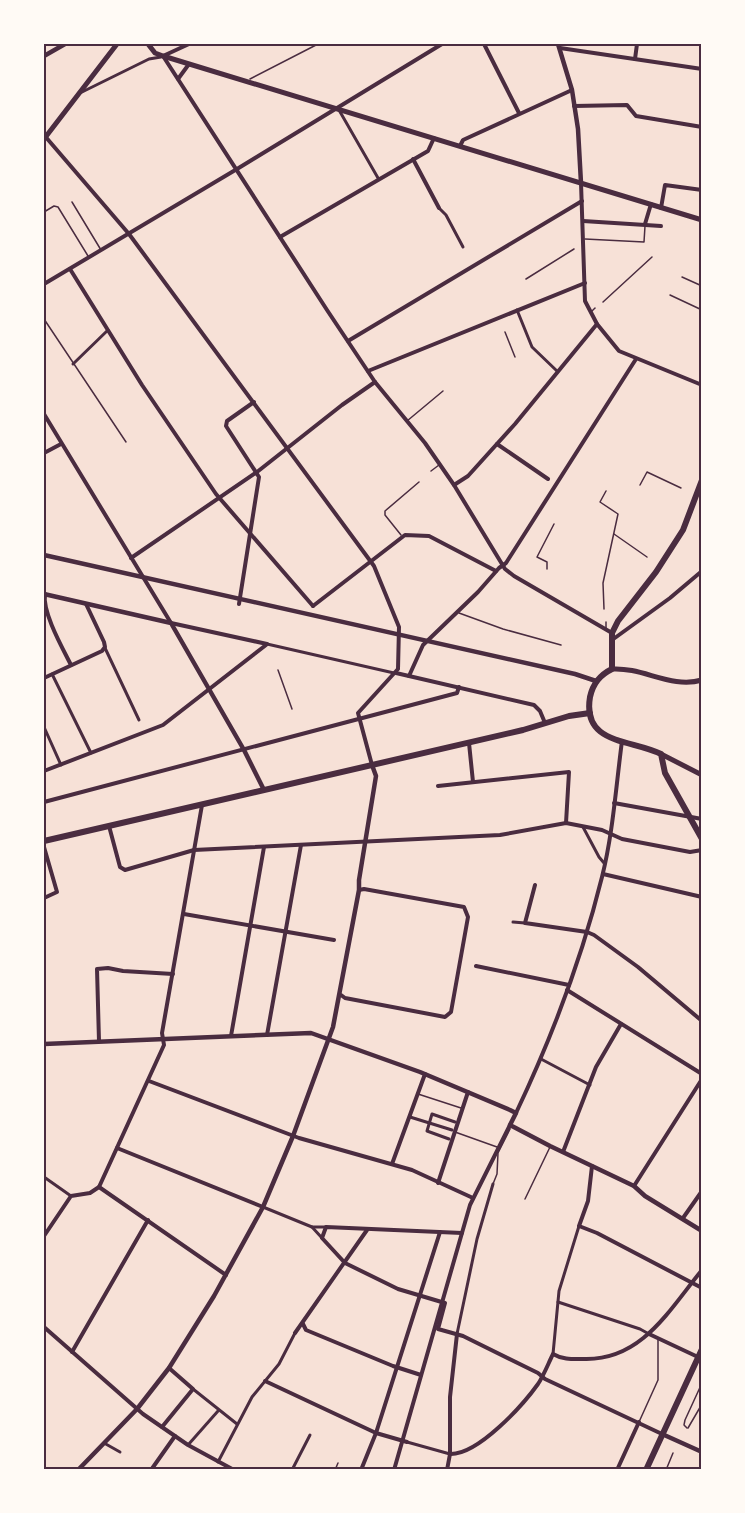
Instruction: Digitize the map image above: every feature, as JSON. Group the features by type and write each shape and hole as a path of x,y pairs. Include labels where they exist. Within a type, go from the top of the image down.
{"main road":[{"path":"44,137 117,44"},
{"path":"148,44 155,53 163,56 702,220"},
{"path":"612,669 609,631 683,530 695,491 702,480"},
{"path":"700,680 687,683 627,669 612,669 596,681 590,697 590,713 600,733 641,745 702,775"},
{"path":"44,841 590,713"},
{"path":"661,754 666,775 702,839"},
{"path":"646,1470 702,1349"}],"street":[{"path":"44,56 65,44"},
{"path":"77,95 149,59 163,56 189,44"},
{"path":"44,284 442,44"},
{"path":"484,44 519,113"},
{"path":"635,59 637,44"},
{"path":"702,69 559,46 572,90 578,129 585,301 590,313 619,351 702,385"},
{"path":"163,56 375,382 440,464 503,566 511,574 537,587 609,631"},
{"path":"178,79 189,64"},
{"path":"460,146 463,140 572,90"},
{"path":"574,106 627,105 636,116 702,127"},
{"path":"338,108 378,178"},
{"path":"44,137 129,234 371,561 399,627 398,669 358,713 376,776 358,880 359,890 347,943 341,995 333,1027 293,1136 263,1207 226,1275 169,1368 137,1409 78,1470"},
{"path":"280,237 428,151 434,138"},
{"path":"413,159 463,247"},
{"path":"661,208 665,185 702,190"},
{"path":"348,341 582,201"},
{"path":"645,224 651,204"},
{"path":"583,221 661,226"},
{"path":"70,269 142,385 220,497 313,606"},
{"path":"368,371 499,320 517,310 585,283"},
{"path":"517,310 532,347 557,371"},
{"path":"454,485 468,476 497,444 597,324"},
{"path":"73,364 108,330"},
{"path":"409,676 423,645 458,613 503,566 636,359"},
{"path":"131,558 289,448 342,405 375,382"},
{"path":"240,601 259,477 226,426 227,421 254,402"},
{"path":"44,414 171,623 244,750 264,790"},
{"path":"44,453 61,444"},
{"path":"497,444 548,479"},
{"path":"311,614 313,606 405,535 429,536 496,571"},
{"path":"44,555 240,601 311,614 575,674 596,681"},
{"path":"610,642 670,598 702,571"},
{"path":"71,665 53,629 44,602 44,594 534,705 540,711 545,723"},
{"path":"86,604 140,720"},
{"path":"44,771 145,730 163,725 267,644"},
{"path":"44,678 102,651 105,647"},
{"path":"52,674 91,753"},
{"path":"44,802 457,693 459,687"},
{"path":"44,727 61,765"},
{"path":"622,741 603,874 587,932 541,1059 473,1198 438,1329 457,1334 702,1452"},
{"path":"469,743 473,782"},
{"path":"438,786 569,772 566,823"},
{"path":"614,803 702,819"},
{"path":"44,1177 71,1196 90,1193 99,1187 149,1081 164,1045 162,1033 202,804"},
{"path":"109,826 120,867 124,870 194,850 500,835 566,823 602,830 622,839 690,852 702,850"},
{"path":"582,825 604,863"},
{"path":"267,1035 301,845"},
{"path":"44,847 57,895 44,898"},
{"path":"231,1036 264,847"},
{"path":"603,874 702,897"},
{"path":"525,924 534,885"},
{"path":"341,995 345,998 445,1017 451,1012 468,917 464,907 359,890"},
{"path":"184,914 334,940"},
{"path":"513,922 587,932 603,940 701,1021"},
{"path":"460,963 466,964"},
{"path":"476,966 568,988 702,1074"},
{"path":"99,1041 97,969 173,974"},
{"path":"564,1152 599,1063 621,1024"},
{"path":"44,1044 311,1033 425,1074 516,1113"},
{"path":"541,1059 590,1085"},
{"path":"392,1164 425,1074"},
{"path":"633,1188 702,1079"},
{"path":"149,1081 293,1136 425,1174 438,1183 473,1198"},
{"path":"438,1183 453,1131 468,1092"},
{"path":"449,1139 427,1131 427,1122 432,1114 455,1122"},
{"path":"410,1117 453,1131"},
{"path":"510,1125 633,1188 702,1231"},
{"path":"117,1148 312,1227 462,1233"},
{"path":"265,1382 376,1432 450,1454 462,1452 497,1430 539,1383 553,1354 562,1280 588,1201 592,1166"},
{"path":"447,1470 450,1454 450,1397 457,1334 477,1239 493,1184"},
{"path":"99,1187 226,1275"},
{"path":"683,1218 702,1191"},
{"path":"44,1236 71,1196"},
{"path":"72,1352 148,1220"},
{"path":"579,1226 597,1233 702,1288"},
{"path":"312,1227 345,1263 398,1289 444,1302"},
{"path":"322,1238 326,1227"},
{"path":"218,1462 252,1397 279,1364 296,1333 367,1229"},
{"path":"361,1470 376,1432 440,1232"},
{"path":"553,1354 562,1359 599,1359 617,1354 643,1341 702,1270"},
{"path":"394,1470 405,1441 421,1375 444,1302"},
{"path":"558,1302 640,1329 658,1340 700,1357"},
{"path":"303,1324 306,1330 397,1368 421,1375"},
{"path":"44,1327 137,1409 188,1445 234,1470"},
{"path":"169,1368 218,1411 237,1424"},
{"path":"162,1427 193,1389"},
{"path":"188,1445 218,1411"},
{"path":"617,1470 639,1422"},
{"path":"152,1469 175,1436"},
{"path":"292,1470 310,1436"},
{"path":"104,1443 120,1452"}],"lane":[{"path":"246,81 318,44"},
{"path":"72,202 101,251"},
{"path":"44,212 54,206 58,207 89,258"},
{"path":"584,239 645,242 645,224"},
{"path":"526,279 574,249"},
{"path":"603,302 652,257"},
{"path":"682,277 702,286"},
{"path":"670,295 702,310"},
{"path":"590,313 595,308"},
{"path":"44,319 126,442"},
{"path":"505,332 515,357"},
{"path":"407,422 443,391"},
{"path":"431,471 440,464"},
{"path":"640,485 646,472 681,488"},
{"path":"402,537 385,515 385,511 419,482"},
{"path":"604,609 603,583 618,514 600,502 606,491"},
{"path":"547,569 547,562 537,557 554,524"},
{"path":"614,534 647,557"},
{"path":"458,613 503,629 561,645"},
{"path":"606,622 609,631"},
{"path":"278,670 292,709"},
{"path":"418,1094 462,1108"},
{"path":"493,1184 498,1153 509,1132 510,1125"},
{"path":"453,1131 497,1146"},
{"path":"525,1199 550,1146"},
{"path":"639,1422 658,1380 658,1340"},
{"path":"702,1383 685,1420 684,1425 687,1428 702,1404"},
{"path":"666,1470 673,1453"},
{"path":"335,1470 338,1463"}],"pier":[{"path":"692,1436 701,1440 701,1464 696,1465 695,1461 684,1456"}]}
